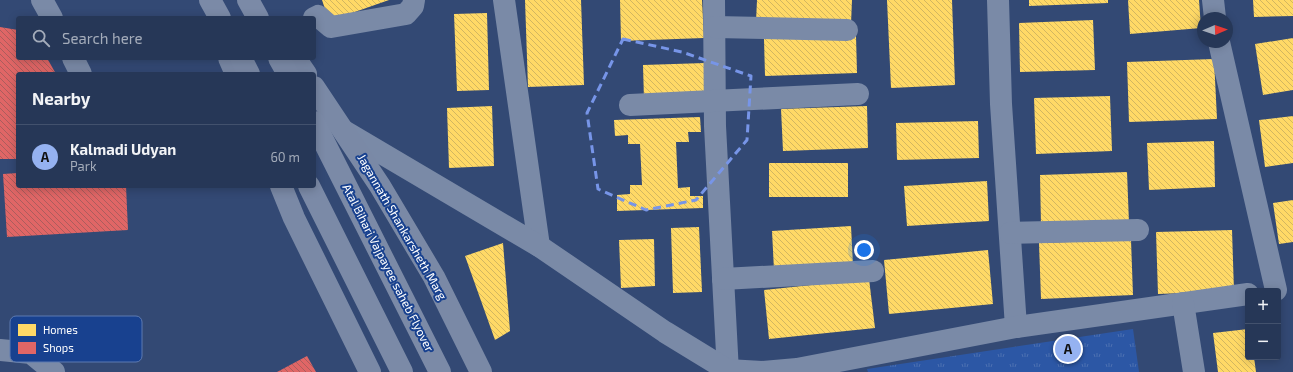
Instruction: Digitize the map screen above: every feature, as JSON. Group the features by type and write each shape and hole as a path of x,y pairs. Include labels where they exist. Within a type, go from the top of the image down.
{"highway":[{"path":"210,0 219,16"},
{"path":"248,0 257,16"},
{"path":"242,60 249,72"},
{"path":"281,60 287,72"},
{"name":"Atal Bihari Vajpayee saheb Flyover","path":"316,126 440,372"},
{"path":"310,188 402,372"}],"main road":[{"path":"206,0 212,16"},
{"path":"256,0 267,16"},
{"path":"230,60 235,72"},
{"path":"296,60 305,72"},
{"name":"Jagannath Shankarsheth Marg","path":"316,90 380,186 434,277 481,372"},
{"path":"282,188 294,218 370,372"}],"street":[{"path":"42,0 51,16"},
{"path":"314,11 331,28 406,14 413,6 414,0"},
{"path":"504,0 539,246"},
{"path":"714,0 715,101 728,371"},
{"path":"998,0 1001,104 1016,327"},
{"path":"1213,0 1214,12"},
{"path":"715,27 847,30"},
{"path":"1220,48 1278,288"},
{"path":"74,60 80,72"},
{"path":"630,106 858,94"},
{"path":"344,131 539,246 665,332 728,371 762,372 797,369 1016,327 1245,294"},
{"path":"1010,233 1138,230"},
{"path":"723,279 873,272"},
{"path":"1183,303 1194,372"},
{"path":"0,350 10,351"},
{"path":"42,362 54,372"}],"highlighted area":[{"path":"623,39 682,52 751,76 747,140 696,200 646,210 598,189 587,113"}],"green space":[{"path":"1133,329 1139,372 868,372 867,369"}],"building: Homes":[{"path":"322,0 389,0 329,21"},
{"path":"525,0 581,0 584,85 528,87"},
{"path":"620,0 702,0 704,38 621,41"},
{"path":"757,0 852,0 851,24 756,22"},
{"path":"887,0 952,0 955,85 891,88"},
{"path":"1029,0 1108,0 1108,3 1029,6"},
{"path":"1128,0 1199,0 1200,12 1197,12 1197,28 1130,34"},
{"path":"1253,0 1293,0 1293,16 1254,17"},
{"path":"487,13 489,90 457,91 454,14"},
{"path":"1093,20 1095,70 1020,72 1019,23"},
{"path":"856,36 857,73 765,76 764,39"},
{"path":"1293,38 1293,90 1263,95 1255,44"},
{"path":"1214,59 1217,119 1129,122 1127,62"},
{"path":"705,63 707,98 644,100 643,65"},
{"path":"1110,96 1112,151 1036,154 1034,98"},
{"path":"492,106 494,166 449,168 447,108"},
{"path":"867,106 868,148 783,151 781,109"},
{"path":"1293,116 1293,163 1265,167 1259,120"},
{"path":"700,117 701,132 688,132 689,142 676,142 678,188 690,187 690,196 703,196 703,208 617,211 617,195 630,194 630,185 642,185 640,144 628,144 628,135 615,136 614,120"},
{"path":"978,121 979,158 897,160 896,123"},
{"path":"1214,141 1215,187 1149,190 1147,143"},
{"path":"769,163 848,163 848,197 769,197"},
{"path":"1127,172 1129,223 1041,226 1040,175"},
{"path":"987,181 989,221 907,226 904,186"},
{"path":"1293,200 1293,242 1279,244 1273,203"},
{"path":"851,226 853,265 774,270 772,231"},
{"path":"699,227 702,292 673,293 671,228"},
{"path":"1232,230 1234,291 1158,294 1156,232"},
{"path":"654,239 655,286 621,288 619,240"},
{"path":"1131,240 1133,295 1041,299 1039,243"},
{"path":"503,243 510,331 495,340 465,256"},
{"path":"988,250 993,304 889,314 884,260"},
{"path":"869,279 875,328 769,339 764,290"},
{"path":"1245,329 1245,360 1254,360 1256,372 1218,372 1213,333"}],"building: Shops":[{"path":"0,27 16,30 16,60 48,60 55,72 16,72 16,159 0,159"},
{"path":"16,173 16,188 126,188 128,230 7,237 3,174"},
{"path":"307,356 316,372 277,372"}],"place":[{"name":"Kalmadi Udyan","path":"1068,349"}]}
